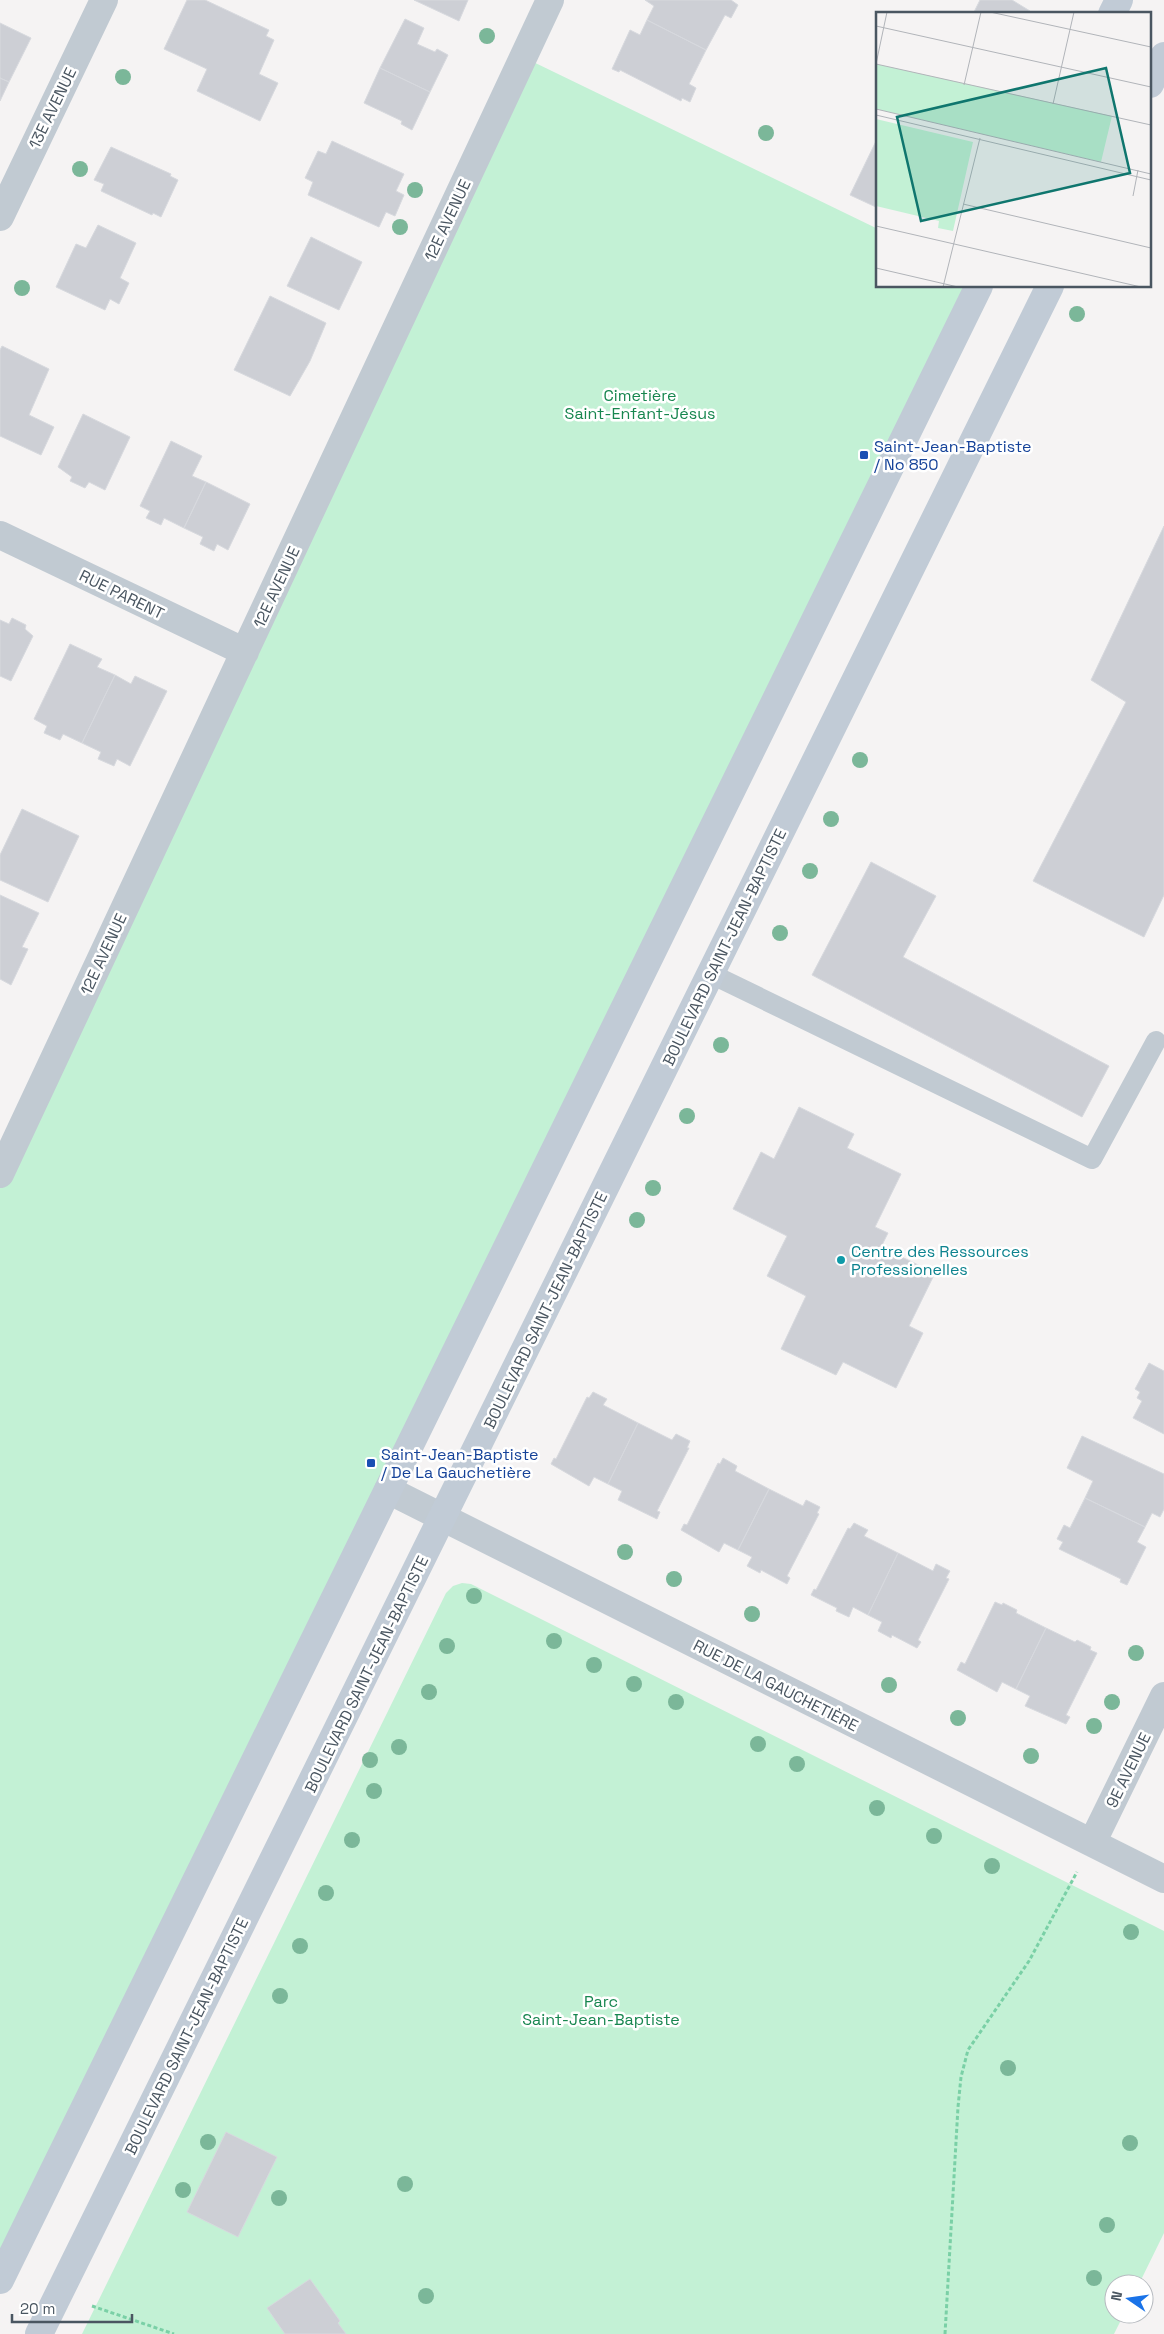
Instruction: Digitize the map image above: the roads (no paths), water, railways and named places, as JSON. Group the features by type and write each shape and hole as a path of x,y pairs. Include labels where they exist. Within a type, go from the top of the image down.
{"main road":[{"path":"1113,12 1119,0"},
{"path":"1152,80 1164,56"},
{"path":"0,2280 978,288"},
{"name":"BOULEVARD SAINT-JEAN-BAPTISTE","path":"38,2334 443,1518 1049,288"}],"street":[{"name":"13E AVENUE","path":"0,217 104,0"},
{"name":"12E AVENUE","path":"0,1174 550,0"},
{"name":"RUE PARENT","path":"0,535 245,652"},
{"name":"RUE DE LA GAUCHETIÈRE","path":"388,1490 1164,1879"},
{"name":"9E AVENUE","path":"1092,1843 1164,1696"}],"lane":[{"path":"711,974 1092,1159 1156,1040"}],"place":[{"name":"Saint-Jean-Baptiste / No 850","path":"864,455"},
{"name":"Centre des Ressources Professionelles","path":"841,1260"},
{"name":"Saint-Jean-Baptiste / De La Gauchetière","path":"371,1463"}],"park label":[{"name":"Cimetière Saint-Enfant-Jésus","path":"640,404"},
{"name":"Parc Saint-Jean-Baptiste","path":"601,2010"}]}
